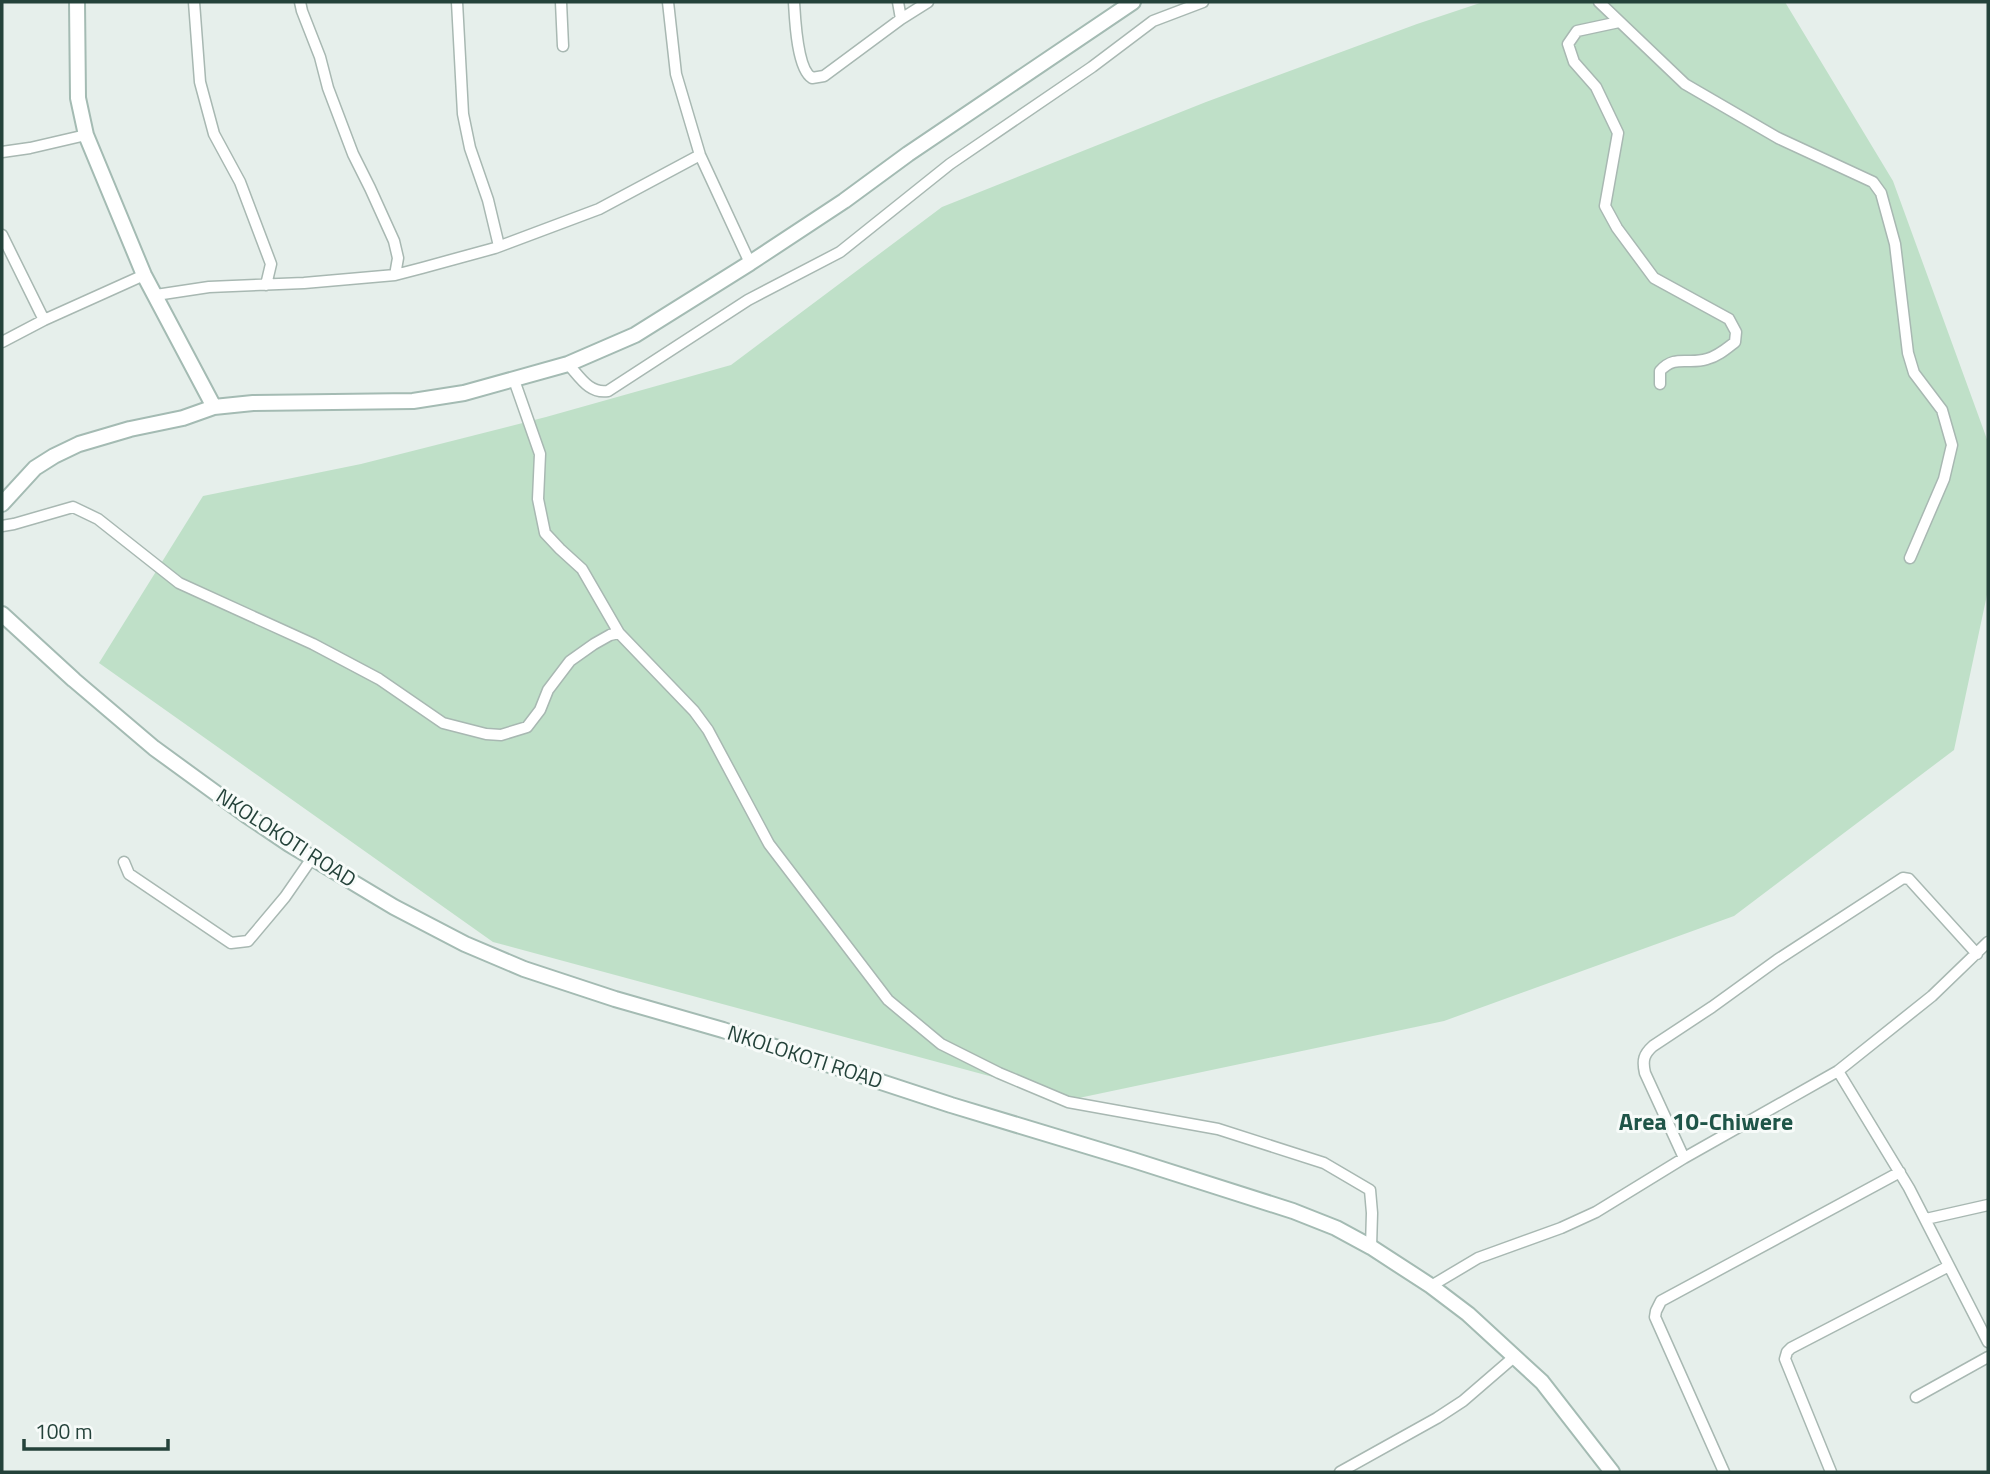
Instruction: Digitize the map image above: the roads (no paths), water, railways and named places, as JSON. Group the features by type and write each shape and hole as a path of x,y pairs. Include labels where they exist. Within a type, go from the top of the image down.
{"main road":[{"path":"77,2 78,98 86,135 144,275 214,407"},
{"path":"2,504 35,468 54,456 79,444 130,429 183,418 214,407 253,403 413,401 464,393 568,364 635,335 844,201 908,154 1133,2"},
{"name":"NKOLOKOTI ROAD","path":"2,614 154,748 246,815 394,907 465,944 524,969 615,999 723,1030 951,1105 1293,1211 1336,1228 1431,1286 1468,1314 1542,1382 1612,1472"}],"street":[{"path":"194,2 200,82 214,134 240,182 271,264 266,285"},
{"path":"300,2 353,154 394,241 398,258 395,275"},
{"path":"457,2 463,114 470,148 488,200 499,246"},
{"path":"561,2 563,46"},
{"path":"668,2 676,74 700,155 750,263"},
{"path":"794,2 803,65 806,74 812,78 824,75 928,2"},
{"path":"898,2 901,19"},
{"path":"568,364 591,389 608,391 748,300 840,252 950,164 1092,67 1153,21 1203,2"},
{"path":"1598,2 1685,84 1778,138 1873,182 1881,193 1895,244 1908,354 1914,373 1942,410 1952,445 1944,479 1910,558"},
{"path":"1619,22 1577,31 1568,44 1574,62 1596,88 1618,134 1605,206 1654,278 1730,319 1736,332 1735,342 1705,360 1667,363 1660,371 1660,384"},
{"path":"2,152 86,135"},
{"path":"156,295 209,287 395,275 499,246 599,209 700,155"},
{"path":"2,234 44,320"},
{"path":"2,342 144,275"},
{"path":"514,380 540,454 538,499 545,533 582,569 619,634 694,711 708,730 769,844 888,1000 941,1044 999,1073 1068,1102 1218,1129 1324,1163 1370,1190 1371,1247"},
{"path":"2,526 73,507 98,519 180,583 344,659 379,679 443,723 486,734 501,735 527,727 540,710 548,690 570,661 610,635 619,634"},
{"path":"124,862 129,874 231,943 248,941 285,897 312,858"},
{"path":"1684,1158 1645,1073 1643,1059 1653,1046 1777,960 1903,878 1909,879 1978,954"},
{"path":"1431,1286 1478,1258 1551,1232 1596,1212 1684,1158 1838,1071 1933,996 1988,942"},
{"path":"1838,1071 1900,1172 1988,1342"},
{"path":"1724,1472 1655,1317 1657,1307 1661,1301 1900,1172"},
{"path":"1926,1220 1988,1205"},
{"path":"1831,1472 1785,1359 1787,1352 1949,1266"},
{"path":"1340,1472 1437,1419 1464,1401 1514,1357"},
{"path":"1916,1397 1988,1357"}],"district":[{"name":"Area 10-Chiwere","path":"1706,1122"}]}
